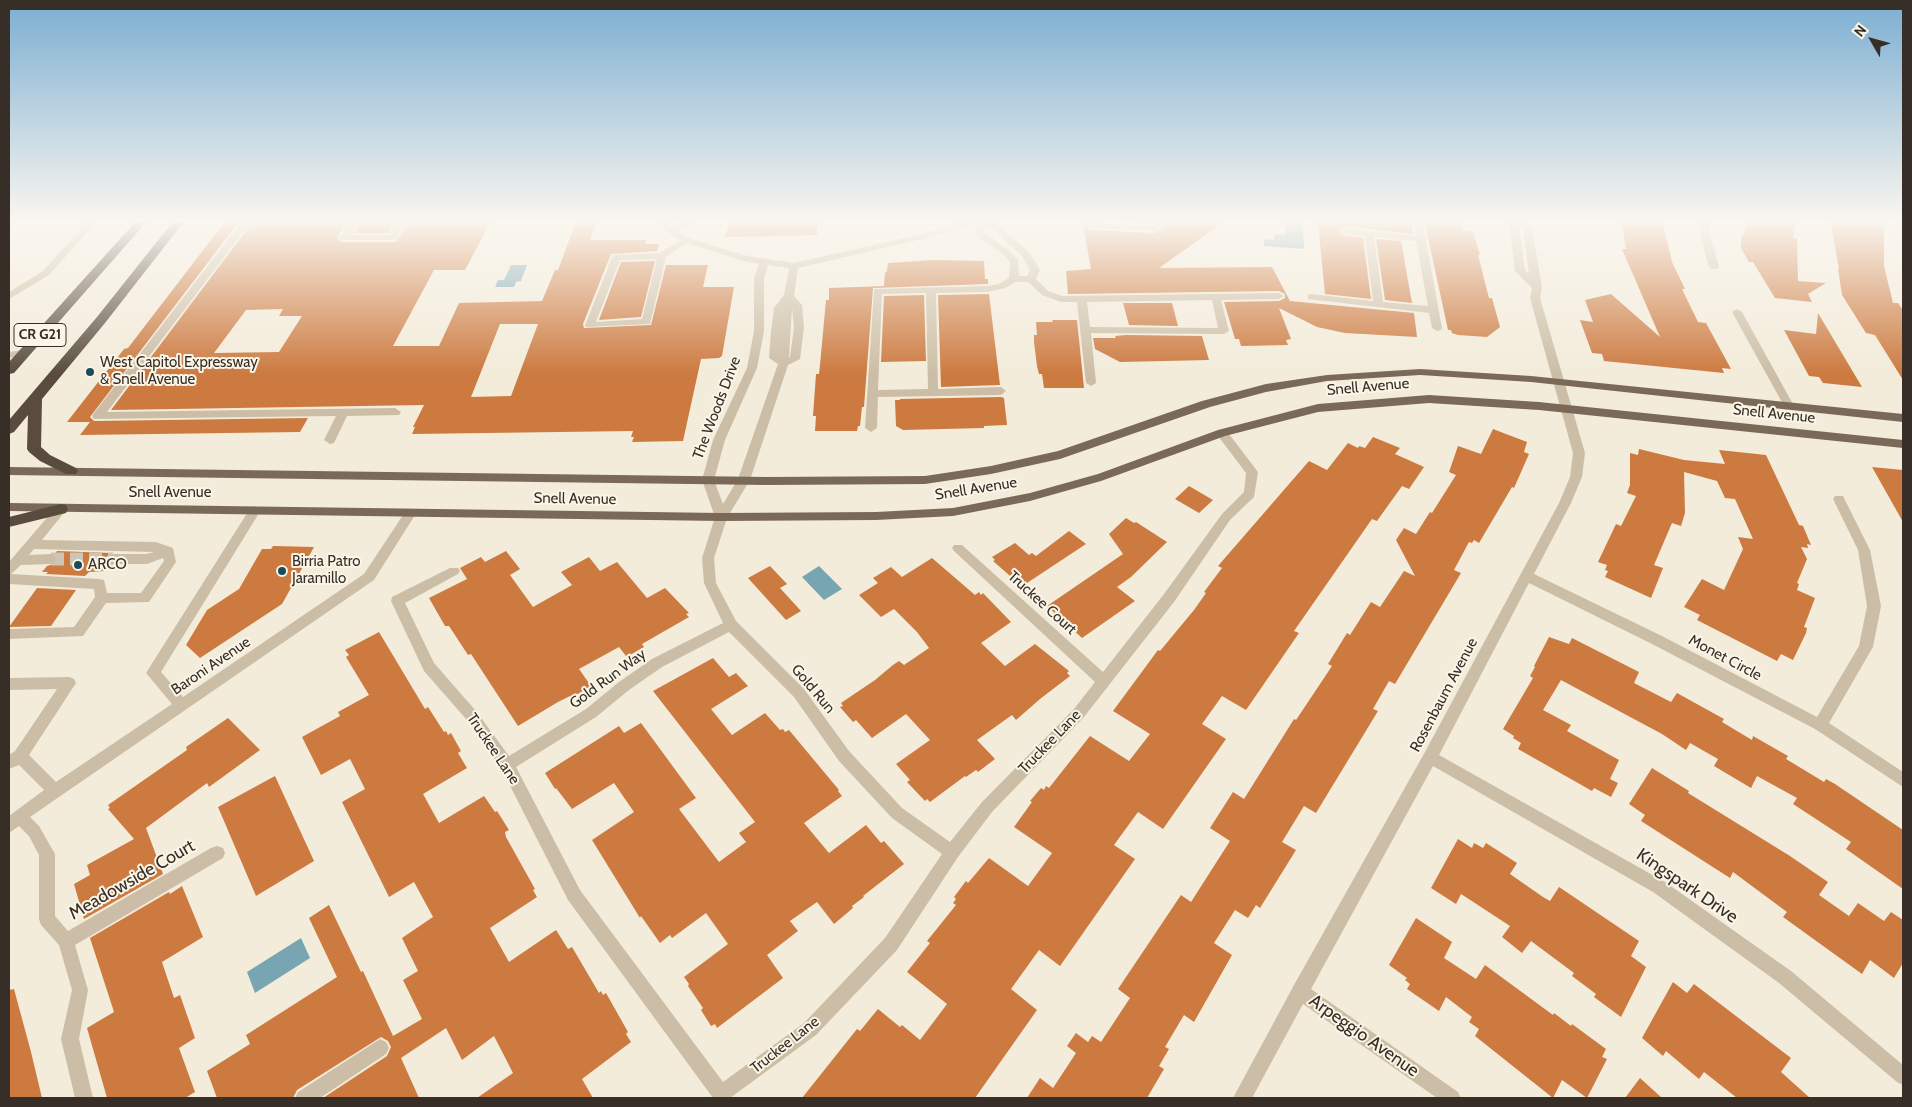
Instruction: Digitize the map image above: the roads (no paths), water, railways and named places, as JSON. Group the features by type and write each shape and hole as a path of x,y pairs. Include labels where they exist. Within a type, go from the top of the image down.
{"highway":[{"name":"CR G21","path":"9,370 97,271"},
{"name":"CR G21","path":"9,429 140,271"},
{"path":"35,398 34,449 45,458 71,471"},
{"path":"9,522 61,509"}],"main road":[{"name":"Snell Avenue","path":"9,471 708,480 925,480 991,470 1060,455 1206,404 1266,388 1327,378 1420,372 1560,382 1903,418"},
{"name":"Snell Avenue","path":"9,507 721,518 876,516 953,512 1030,497 1101,477 1222,433 1318,408 1429,399 1567,409 1903,444"}],"street":[{"path":"9,296 49,271"},
{"path":"209,271 98,416 395,412"},
{"path":"611,271 590,325 646,322 658,271"},
{"name":"The Woods Drive","path":"721,518 708,480 719,440 752,368 759,331 759,279 762,271"},
{"path":"721,518 744,480 783,363 793,271"},
{"path":"1014,271 1014,279"},
{"path":"1031,279 1035,271"},
{"path":"1374,271 1378,304"},
{"path":"1427,271 1437,328"},
{"path":"1520,271 1537,287"},
{"name":"Rosenbaum Avenue","path":"1242,1098 1430,757 1565,503 1576,477 1579,453 1535,298 1537,287 1534,271"},
{"path":"871,428 877,291 987,289 1002,286 1014,279 1031,279 1045,293 1062,299 1279,296"},
{"path":"931,290 933,392"},
{"path":"783,363 774,358 776,331 779,308 789,296"},
{"path":"1311,297 1434,310"},
{"path":"1086,330 1224,330 1216,298"},
{"path":"1082,300 1091,383"},
{"path":"1738,312 1789,406"},
{"path":"759,331 776,331"},
{"path":"9,356 23,353"},
{"path":"872,394 1001,391"},
{"path":"330,440 343,413"},
{"name":"Truckee Lane","path":"454,571 397,601 429,667 471,715 507,765 574,895 721,1096 810,1029 891,944 952,852 987,807 1079,713 1169,598 1226,517 1250,494 1252,472 1222,433"},
{"path":"1820,725 1866,647 1874,606 1864,550 1839,499"},
{"path":"9,570 61,509"},
{"path":"182,706 152,673 255,510"},
{"name":"Baroni Avenue","path":"14,821 369,577 411,512"},
{"name":"Gold Run","path":"721,518 708,558 710,584 731,625 799,694 844,756 896,813 952,852"},
{"path":"31,544 156,547 169,551"},
{"name":"Truckee Court","path":"958,548 1104,682"},
{"path":"113,559 147,559 169,551"},
{"path":"102,598 144,598 170,562 169,551"},
{"path":"18,560 51,559"},
{"name":"Monet Circle","path":"1526,576 1657,640 1820,725 1903,780"},
{"path":"9,579 99,584 102,598 78,632 9,634"},
{"name":"Gold Run Way","path":"507,765 592,713 624,686 657,663 731,625"},
{"path":"9,684 69,683 14,760 55,792"},
{"name":"Kingspark Drive","path":"1430,757 1659,887 1785,977 1903,1076"},
{"path":"14,821 34,831 47,854 47,919 66,941 80,990 70,1039 84,1098"},
{"name":"Meadowside Court","path":"66,941 218,854"},
{"name":"Arpeggio Avenue","path":"1300,991 1452,1098"},
{"path":"304,1098 380,1048"}],"water":[{"path":"508,271 525,271 521,281 516,282 514,287 495,287 498,280 504,280"},
{"path":"819,566 842,589 824,600 802,577"},
{"path":"301,938 310,958 255,993 247,972"}],"tunnel":[{"path":"51,559 113,559"}],"place":[{"name":"West Capitol Expressway & Snell Avenue","path":"90,372"},
{"name":"ARCO","path":"78,565"},
{"name":"Birria Patro Jaramillo","path":"282,571"}]}
